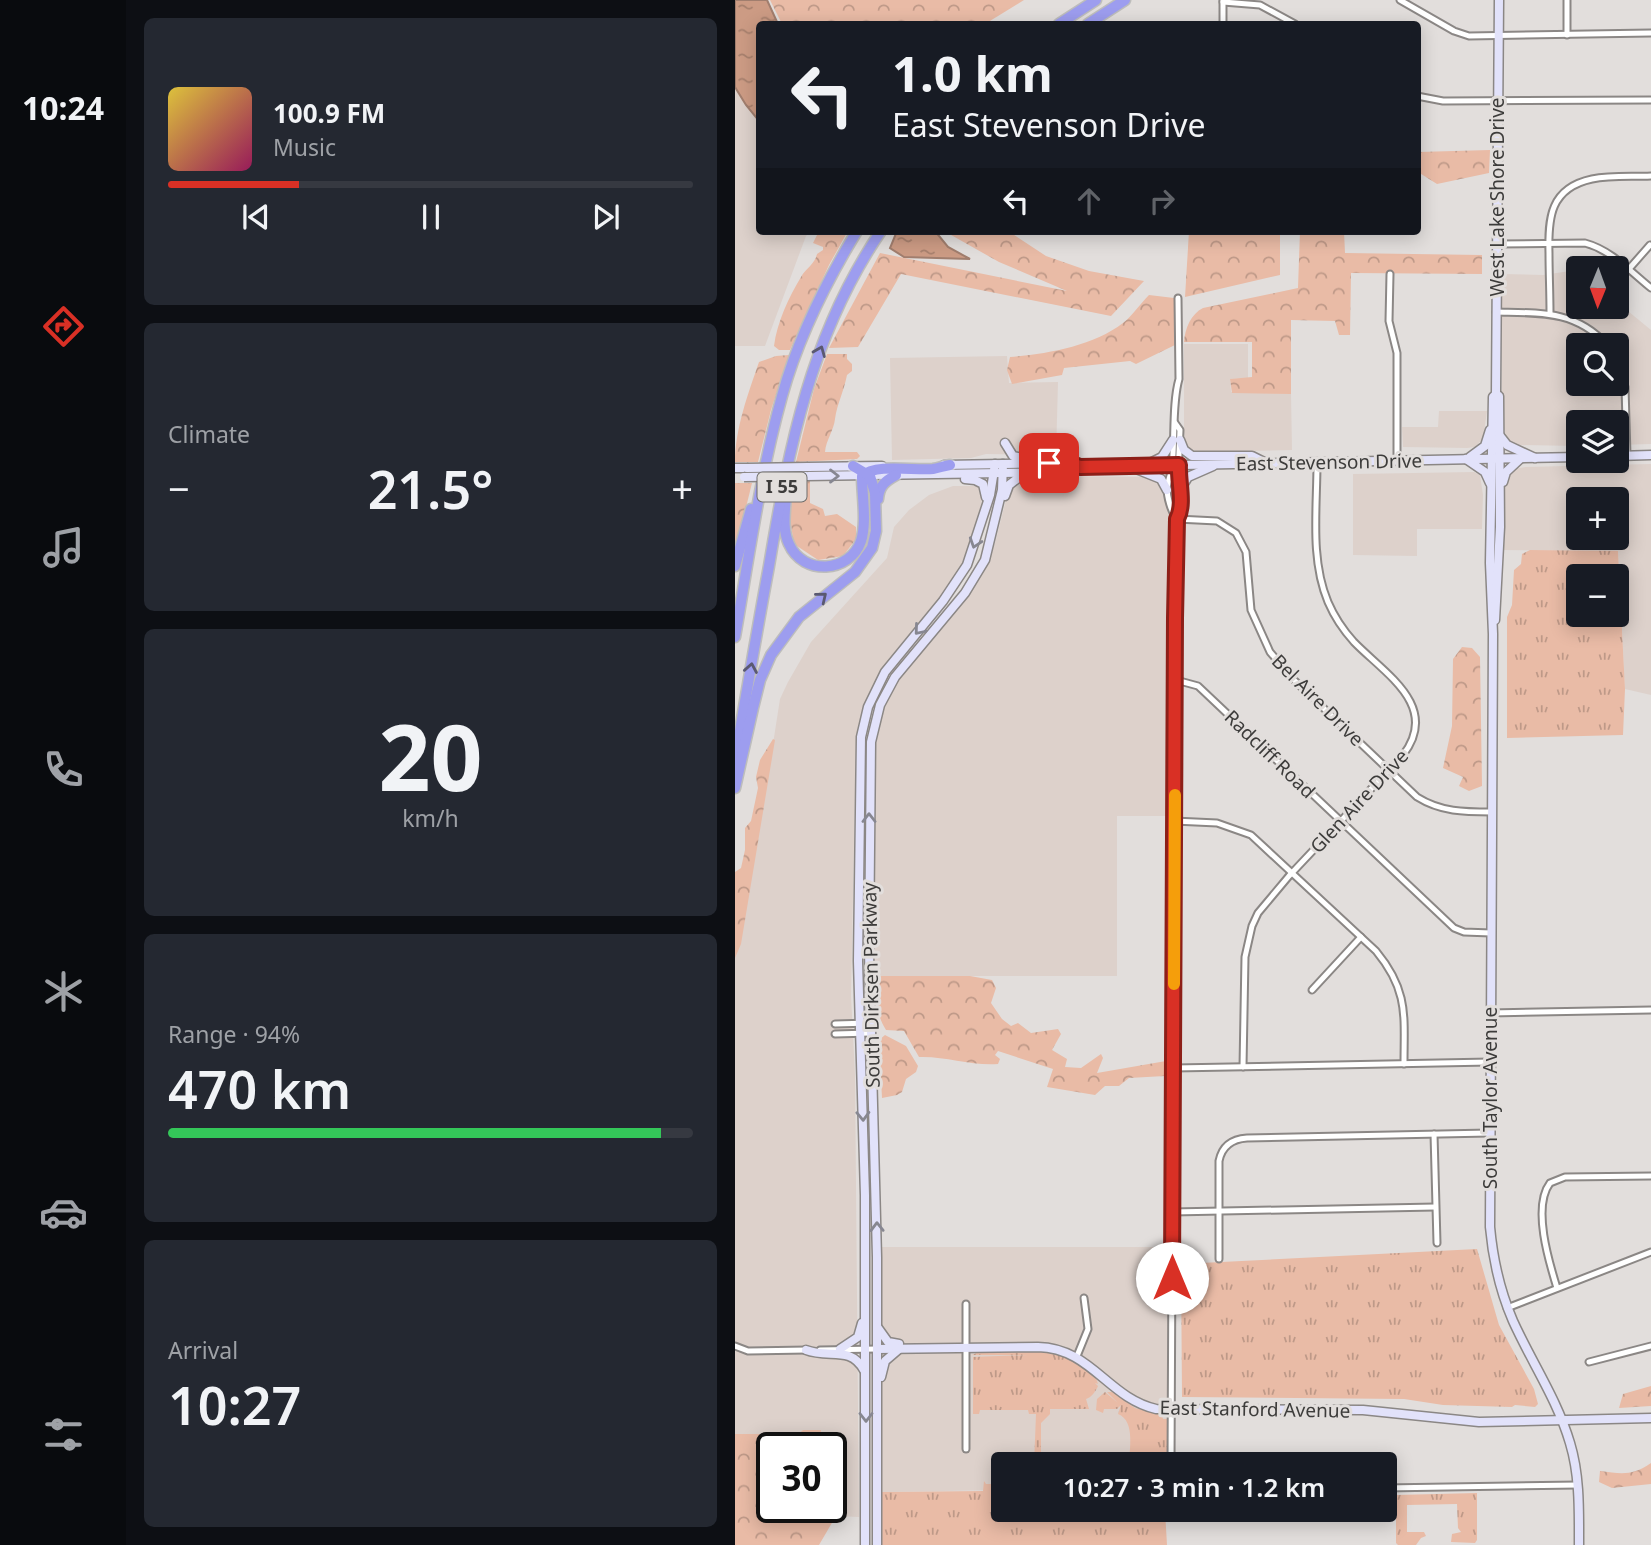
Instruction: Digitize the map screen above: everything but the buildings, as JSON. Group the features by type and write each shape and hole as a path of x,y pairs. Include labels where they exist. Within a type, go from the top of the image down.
{"highway":[{"path":"1064,21 1096,0"},
{"path":"1093,21 1125,0"},
{"name":"I 55","path":"735,638 761,489 787,381 812,314 855,235"},
{"name":"I 55","path":"735,760 783,482 806,390 841,302 879,235"},
{"path":"806,390 787,488 785,513 787,538 799,558 812,565 828,567 845,561 854,554 863,532 866,475"},
{"path":"735,566 752,508 767,438 776,418"},
{"path":"866,475 950,465"},
{"path":"853,466 866,475 875,493 875,538 869,554 855,572"},
{"path":"735,788 758,689 771,655 799,617 869,559 876,544 880,487 896,475"}],"main road":[{"name":"West Lake Shore Drive","path":"1496,459 1493,397 1496,394 1499,0"},
{"name":"West Lake Shore Drive","path":"1496,394 1499,396 1496,459"},
{"path":"1491,487 1485,472 1466,459 1487,444 1493,421"},
{"path":"1499,434 1507,445 1535,458"},
{"path":"1145,466 1162,457 1176,440 1192,456 1252,456 1268,464"},
{"path":"1005,443 1013,456 1019,458 1063,458 1070,463"},
{"path":"1629,456 1651,455"},
{"name":"East Stevenson Drive","path":"735,468 742,474 998,474 1067,472 1080,467 1566,457"},
{"path":"1500,527 1503,478 1521,458"},
{"name":"South Taylor Avenue","path":"1493,634 1490,605 1491,487 1496,459"},
{"name":"South Taylor Avenue","path":"1496,459 1500,527 1493,634 1489,1133 1491,1241 1496,1272 1507,1308 1550,1391 1571,1446 1578,1485 1579,1545"},
{"name":"East Stevenson Drive","path":"807,472 853,466 1070,463 1080,467"},
{"name":"South Dirksen Parkway","path":"865,1545 866,1286 859,1028 859,774 863,724 872,696 885,672 963,572 975,546 999,464"},
{"path":"1181,490 1190,476 1221,464"},
{"path":"1130,466 1161,479 1167,490"},
{"path":"988,549 995,537 1009,485 1019,476 1028,473"},
{"name":"South Dirksen Parkway","path":"877,1545 876,1198 870,1028 871,742 877,713 887,690 975,578 988,549 1002,490 998,474"},
{"path":"918,475 929,479 975,480 985,487 986,502"},
{"path":"914,666 918,648"},
{"path":"840,1349 856,1339 860,1333 866,1286"},
{"path":"877,1326 881,1335 890,1343 913,1344 926,1348"},
{"name":"East Stanford Avenue","path":"877,1349 1046,1347 1077,1356 1130,1400 1145,1407 1172,1410 1363,1410 1479,1422 1651,1418"},
{"path":"876,1418 881,1401 883,1365 899,1349"},
{"path":"806,1350 818,1355 852,1356 866,1373"}],"street":[{"path":"1400,0 1458,34 1469,36 1651,33"},
{"path":"1567,0 1567,35"},
{"path":"1223,21 1223,1 1260,5 1289,21"},
{"path":"1421,97 1443,101 1651,100"},
{"path":"1550,313 1550,214 1562,194 1593,178 1651,176"},
{"path":"1556,187 1562,194"},
{"path":"1497,244 1585,243 1612,256"},
{"path":"1650,245 1629,270 1651,288"},
{"path":"1390,274 1389,321 1397,353 1397,461"},
{"path":"1171,1452 1177,519 1180,515 1181,490 1176,465 1176,440 1180,430 1175,423 1179,379 1178,298"},
{"path":"1496,312 1550,313 1578,321 1596,333"},
{"name":"Glen Aire Drive","path":"1243,1067 1245,957 1258,913 1292,872 1389,770 1410,745 1414,732 1414,711 1406,692 1346,632 1328,603 1317,561 1317,463"},
{"path":"1176,465 1167,490 1173,514 1177,519"},
{"name":"Bel Aire Drive","path":"1177,519 1211,520 1236,533 1246,552 1251,610 1270,652 1294,680 1417,797 1441,809 1492,812"},
{"name":"Radcliff Road","path":"1176,680 1198,686 1454,928 1464,932 1491,933"},
{"path":"1174,821 1210,822 1240,830 1261,842 1384,961 1398,985 1404,1007 1404,1064"},
{"path":"1312,990 1361,937"},
{"path":"1490,1013 1651,1010"},
{"path":"835,1024 870,1028"},
{"path":"835,1034 859,1028"},
{"path":"1174,1068 1490,1062"},
{"path":"1219,1259 1219,1161 1226,1145 1240,1139 1489,1133"},
{"path":"1434,1134 1437,1243"},
{"path":"1220,1140 1226,1145"},
{"path":"1557,1289 1545,1244 1543,1202 1547,1187 1561,1177 1651,1176"},
{"path":"1172,1212 1435,1207"},
{"path":"1507,1308 1651,1252"},
{"path":"1077,1356 1088,1329 1084,1298"},
{"path":"965,1449 966,1304"},
{"path":"735,1346 748,1350 877,1349"},
{"path":"1589,1362 1651,1346"},
{"path":"865,1473 876,1473"},
{"path":"1397,1488 1578,1485"}],"shaded area":[{"path":"735,62 756,96 756,235 807,235 765,346 735,346"},
{"path":"1566,272 1566,319 1629,319 1629,312 1651,330 1651,444 1629,445 1629,410 1566,410 1566,446 1512,443 1506,436 1502,420 1501,274 1543,275"},
{"path":"1184,344 1248,344 1248,378 1230,379 1231,392 1291,394 1292,450 1188,450 1184,431"},
{"path":"1007,356 1009,383 1058,382 1056,455 986,454 971,458 892,460 890,358"},
{"path":"1439,411 1487,411 1483,439 1475,447 1467,448 1403,447 1402,427 1438,427"},
{"path":"1651,464 1651,695 1625,689 1622,627 1629,627 1629,564 1619,564 1618,551 1503,550 1504,485 1513,469 1566,466 1566,473 1629,473 1629,465"},
{"path":"1474,472 1480,475 1483,495 1482,529 1417,529 1417,556 1353,555 1353,474"},
{"path":"1148,477 1159,481 1164,492 1170,517 1171,552 1171,816 1117,816 1117,976 873,976 874,745 882,710 895,684 976,583 995,543 1009,488 1020,478"},
{"path":"953,486 977,486 983,495 975,531 964,561 940,598 879,673 863,709 856,741 851,996 855,1075 859,1517 847,1516 847,1432 803,1430 735,1434 735,951 763,808 780,699 811,642 887,558 894,527 909,510 929,495"},
{"path":"882,1247 1169,1247 1167,1452 991,1452 991,1490 882,1492"}],"green space":[{"path":"770,0 1024,0 990,21 780,21"},
{"path":"1490,150 1489,173 1437,184 1421,174 1421,152"},
{"path":"817,235 846,235 790,350 779,350 774,346 784,310 803,274 823,250 823,247 813,243"},
{"path":"951,235 1014,235 1046,256 1089,271 1144,281 1111,316 901,274 858,347 829,348 880,253 1067,291 999,262"},
{"path":"1189,235 1280,235 1280,275 1185,297"},
{"path":"1300,235 1344,235 1345,253 1482,255 1482,274 1351,273 1350,335 1339,335 1335,321 1291,320 1291,394 1232,393 1230,379 1252,377 1252,342 1184,342 1192,318 1203,308 1298,288"},
{"path":"1149,295 1174,298 1175,345 1136,364 1130,361 1064,368 1062,375 1012,384 1007,370 1010,357 1054,351 1098,338 1123,323"},
{"path":"827,354 847,354 852,371 847,375 825,452 857,452 860,456 857,459 796,462 814,389"},
{"path":"789,355 758,462 735,462 740,424 759,362"},
{"path":"810,481 810,503 823,509 825,516 837,514 856,527 856,539 843,556 818,560 794,544 790,519 793,482"},
{"path":"735,483 752,483 735,552"},
{"path":"1530,550 1618,551 1619,564 1566,564 1566,627 1622,627 1625,689 1623,735 1507,738 1507,617 1512,605 1514,570 1521,564 1522,554"},
{"path":"1462,647 1472,648 1480,657 1482,786 1469,791 1459,786 1463,777 1443,768 1452,726 1453,659"},
{"path":"773,739 775,740 741,944 735,958 735,872 741,868 745,850 745,828 751,821 758,788 756,777 760,760"},
{"path":"873,976 970,976 992,980 996,988 991,1003 1002,1019 1011,1026 1018,1023 1031,1033 1058,1029 1061,1034 1052,1050 1067,1059 1065,1067 1081,1068 1101,1054 1103,1058 1097,1073 1166,1061 1165,1076 1129,1078 1119,1086 1105,1086 1095,1095 1047,1087 1053,1069 998,1051 995,1055 1000,1059 998,1064 919,1057 904,1031 886,1030 883,1025"},
{"path":"885,1035 906,1046 918,1066 916,1072 906,1079 902,1092 882,1098 879,1040"},
{"path":"1477,1249 1499,1325 1534,1389 1538,1404 1535,1407 1443,1405 1404,1399 1182,1397 1181,1264"},
{"path":"1041,1351 1075,1360 1090,1370 1098,1384 1095,1383 1098,1386 1086,1399 1089,1409 1050,1409 1050,1414 1041,1423 1041,1452 1035,1452 1036,1414 1029,1414 1028,1410 980,1410 979,1414 973,1414 973,1357 1028,1355 972,1355 979,1352"},
{"path":"1651,1386 1651,1406 1619,1408 1623,1394"},
{"path":"1105,1392 1118,1403 1107,1392 1112,1392 1135,1408 1162,1415 1163,1419 1167,1419 1167,1452 1130,1452 1127,1423 1118,1414 1121,1405 1117,1409 1104,1409 1103,1413 1096,1410 1097,1399"},
{"path":"803,1430 821,1430 821,1432 800,1432"},
{"path":"735,1434 756,1434 756,1523 832,1523 819,1545 735,1545"},
{"path":"1651,1463 1651,1484 1612,1488 1599,1482 1600,1471 1627,1473"},
{"path":"984,1481 991,1484 991,1522 1166,1522 1167,1545 882,1545 882,1492 983,1491"},
{"path":"1477,1493 1477,1540 1475,1543 1451,1542 1452,1534 1461,1532 1458,1528 1457,1504 1407,1505 1407,1532 1424,1532 1426,1536 1416,1545 1398,1545 1397,1495"}],"water":[{"path":"735,0 767,0 777,21 756,21 756,117 735,87"},
{"path":"895,235 938,235 948,247 970,259 904,257 890,248"}],"slow traffic":[{"path":"1174,984 1175,795"}],"route":[{"path":"1049,463 1070,463 1080,467 1179,465 1178,479 1181,490 1180,515 1177,519 1175,618 1172,1278"}]}
